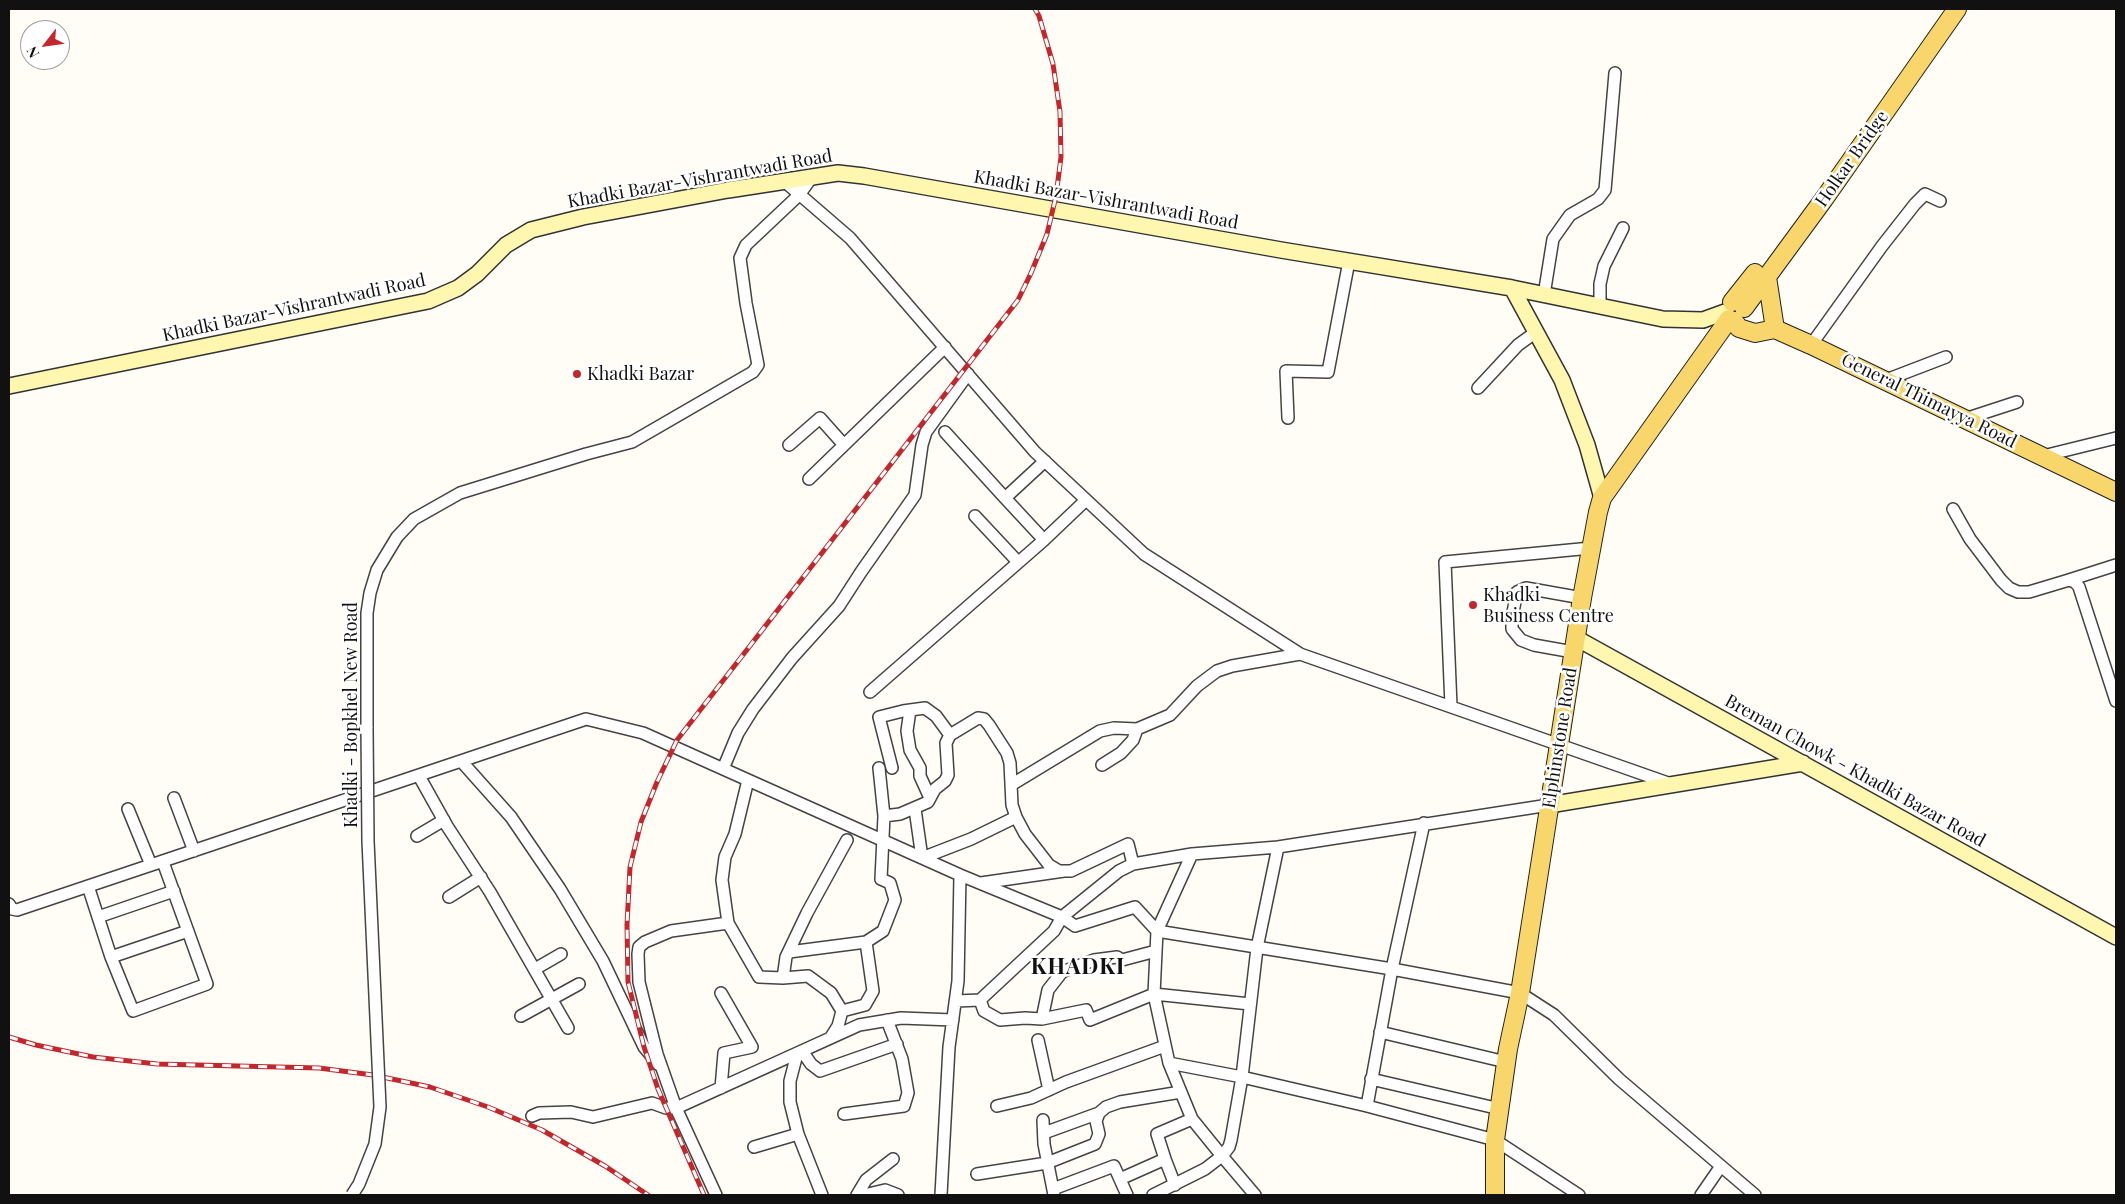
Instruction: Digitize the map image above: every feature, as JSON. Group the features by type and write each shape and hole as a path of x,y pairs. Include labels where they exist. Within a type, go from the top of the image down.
{"main road":[{"name":"Elphinstone Road","path":"1495,1195 1496,1140 1506,1062 1520,993 1582,598 1602,498 1734,313 1946,9"},
{"name":"Holkar Bridge","path":"1734,313 1767,277 1957,9"},
{"path":"1734,313 1739,328 1755,333 1770,329 1767,277"},
{"name":"General Thimayya Road","path":"1770,329 1811,345 1886,380 2116,492"}],"street":[{"path":"1544,295 1553,239 1570,215 1598,199 1605,190 1614,73"},
{"name":"Khadki Bazar-Vishrantwadi Road","path":"9,386 428,301 458,288 477,274 506,245 531,230 583,217 838,173 1512,288 1663,319 1703,320 1734,313"},
{"name":"Khadki - Bopkhel New Road","path":"352,1195 375,1144 380,1107 368,841 367,728 367,614 370,593 377,570 397,537 414,519 460,493 586,454 632,442 753,372 758,365 746,303 740,258 746,245 799,195 812,177"},
{"path":"784,181 850,238 1045,461 1144,554 1300,654 1558,743 1672,785"},
{"path":"1811,345 1914,204 1925,194 1940,201"},
{"path":"1600,306 1600,284 1604,266 1623,228"},
{"path":"1288,418 1286,371 1328,372 1349,261"},
{"path":"1512,288 1562,380 1587,445 1602,498"},
{"path":"1478,388 1518,345 1536,332"},
{"path":"809,480 945,347"},
{"path":"1886,380 1946,357"},
{"path":"723,769 738,733 753,709 792,658 839,606 915,495 922,445 926,432 968,374"},
{"path":"1966,419 2018,402"},
{"path":"789,445 820,418 844,445"},
{"path":"945,432 1044,540"},
{"path":"2043,456 2116,438"},
{"path":"1005,498 1045,461"},
{"path":"870,692 1044,540 1086,500"},
{"path":"1952,509 1970,539 2001,580 2009,588 2018,592 2029,592 2116,565"},
{"path":"975,516 1018,562"},
{"path":"1451,706 1445,562 1591,548"},
{"path":"2069,580 2075,582 2079,588 2116,701"},
{"path":"1575,645 1534,645 1521,640 1512,629 1512,616 1517,592 1526,588 1582,598"},
{"name":"Breman Chowk - Khadki Bazar Road","path":"1575,645 1803,763 2116,937"},
{"path":"1011,785 1100,731 1114,728 1137,730 1170,716 1197,686 1217,671 1232,666 1300,654"},
{"path":"892,768 878,717 925,708 936,716 950,735"},
{"path":"910,710 907,731 910,750 920,768 920,776 930,798"},
{"path":"10,907 17,910 586,719 643,734 960,875 1062,917 1075,926 1135,907 1157,931 1392,969 1520,993 1554,1015 1619,1079 1755,1195"},
{"path":"884,816 916,809 928,802 935,788 948,775 946,743 950,735 974,719 984,720 1002,743 1007,753 1010,763 1012,805 1016,818 1025,834 1049,865 1059,871 1071,871 1128,844 1133,864"},
{"path":"1102,765 1121,753 1132,740 1137,730"},
{"path":"462,762 511,817 560,889 603,961 644,1047 663,1070"},
{"path":"956,1001 980,1000 1054,931 1062,917 1119,871 1133,864 1192,854 1278,847 1803,763"},
{"path":"789,952 866,942 883,931 895,900 890,883 881,879 884,816 879,768"},
{"path":"419,776 444,820 481,877 568,1028"},
{"path":"748,780 735,834 725,857 722,880 728,923 759,977 808,976 831,993 842,1011 838,1026 830,1038"},
{"path":"174,798 194,852"},
{"path":"128,809 151,866"},
{"path":"916,809 922,858"},
{"path":"922,858 971,839 1016,818"},
{"path":"417,836 444,820"},
{"path":"1366,1106 1392,969 1424,823"},
{"path":"783,978 789,952 807,913 847,840"},
{"path":"1153,1195 1205,1170 1222,1156 1229,1147 1242,1077 1257,948 1278,847"},
{"path":"1192,854 1157,931 1154,994 1169,1063 1192,1119 1255,1195"},
{"path":"88,886 133,1011 207,984 163,862"},
{"path":"979,883 1065,871"},
{"path":"941,1195 949,1047 958,981 960,875"},
{"path":"449,897 481,877"},
{"path":"98,917 174,891"},
{"path":"716,1195 676,1108 663,1070 639,982 639,947 645,942 671,931 728,923"},
{"path":"112,957 188,931"},
{"path":"842,1011 865,1005 873,991 866,942"},
{"path":"1042,1019 1048,990 1062,972 1094,960 1117,957 1122,960 1156,951"},
{"path":"535,969 561,954"},
{"path":"521,1016 579,984"},
{"path":"721,993 752,1047 724,1053 721,1088"},
{"path":"980,1000 984,1011 1000,1020 1042,1019 1086,1010 1090,1020 1154,994 1250,1004"},
{"path":"532,1116 571,1112 593,1117 652,1103 666,1108 676,1108 858,1025 900,1018 953,1020"},
{"path":"844,1114 904,1106 908,1092 902,1059 887,1020"},
{"path":"1380,1032 1506,1062"},
{"path":"1038,1040 1048,1090"},
{"path":"800,1052 820,1071 897,1044"},
{"path":"997,1106 1031,1098 1165,1046"},
{"path":"800,1052 790,1081 790,1102 798,1134 822,1195"},
{"path":"1169,1063 1242,1077 1366,1106 1496,1140 1579,1195"},
{"path":"1372,1079 1500,1109"},
{"path":"1044,1133 1099,1113 1106,1107 1120,1102 1181,1092"},
{"path":"977,1174 1047,1163 1095,1144 1099,1134 1096,1121 1099,1113"},
{"path":"1175,1185 1157,1134 1192,1119"},
{"path":"1043,1120 1047,1163 1053,1192 1114,1166 1126,1195"},
{"path":"754,1148 798,1134"},
{"path":"857,1195 866,1180 893,1159"},
{"path":"1120,1179 1165,1159"},
{"path":"1701,1195 1721,1166"},
{"path":"864,1195 886,1190 898,1195"}],"railway":[{"path":"704,1195 658,1089 644,1047 628,982 627,925 630,867 641,822 677,740 1018,300 1047,234 1056,196 1061,157 1060,112 1053,64 1039,16 1035,9"},
{"path":"9,1037 36,1045 93,1057 157,1064 319,1068 373,1075 430,1087 488,1107 542,1130 605,1166 648,1195"}],"place":[{"name":"Khadki Bazar","path":"577,374"},
{"name":"Khadki Business Centre","path":"1473,605"}],"district":[{"name":"KHADKI","path":"1078,967"}]}
